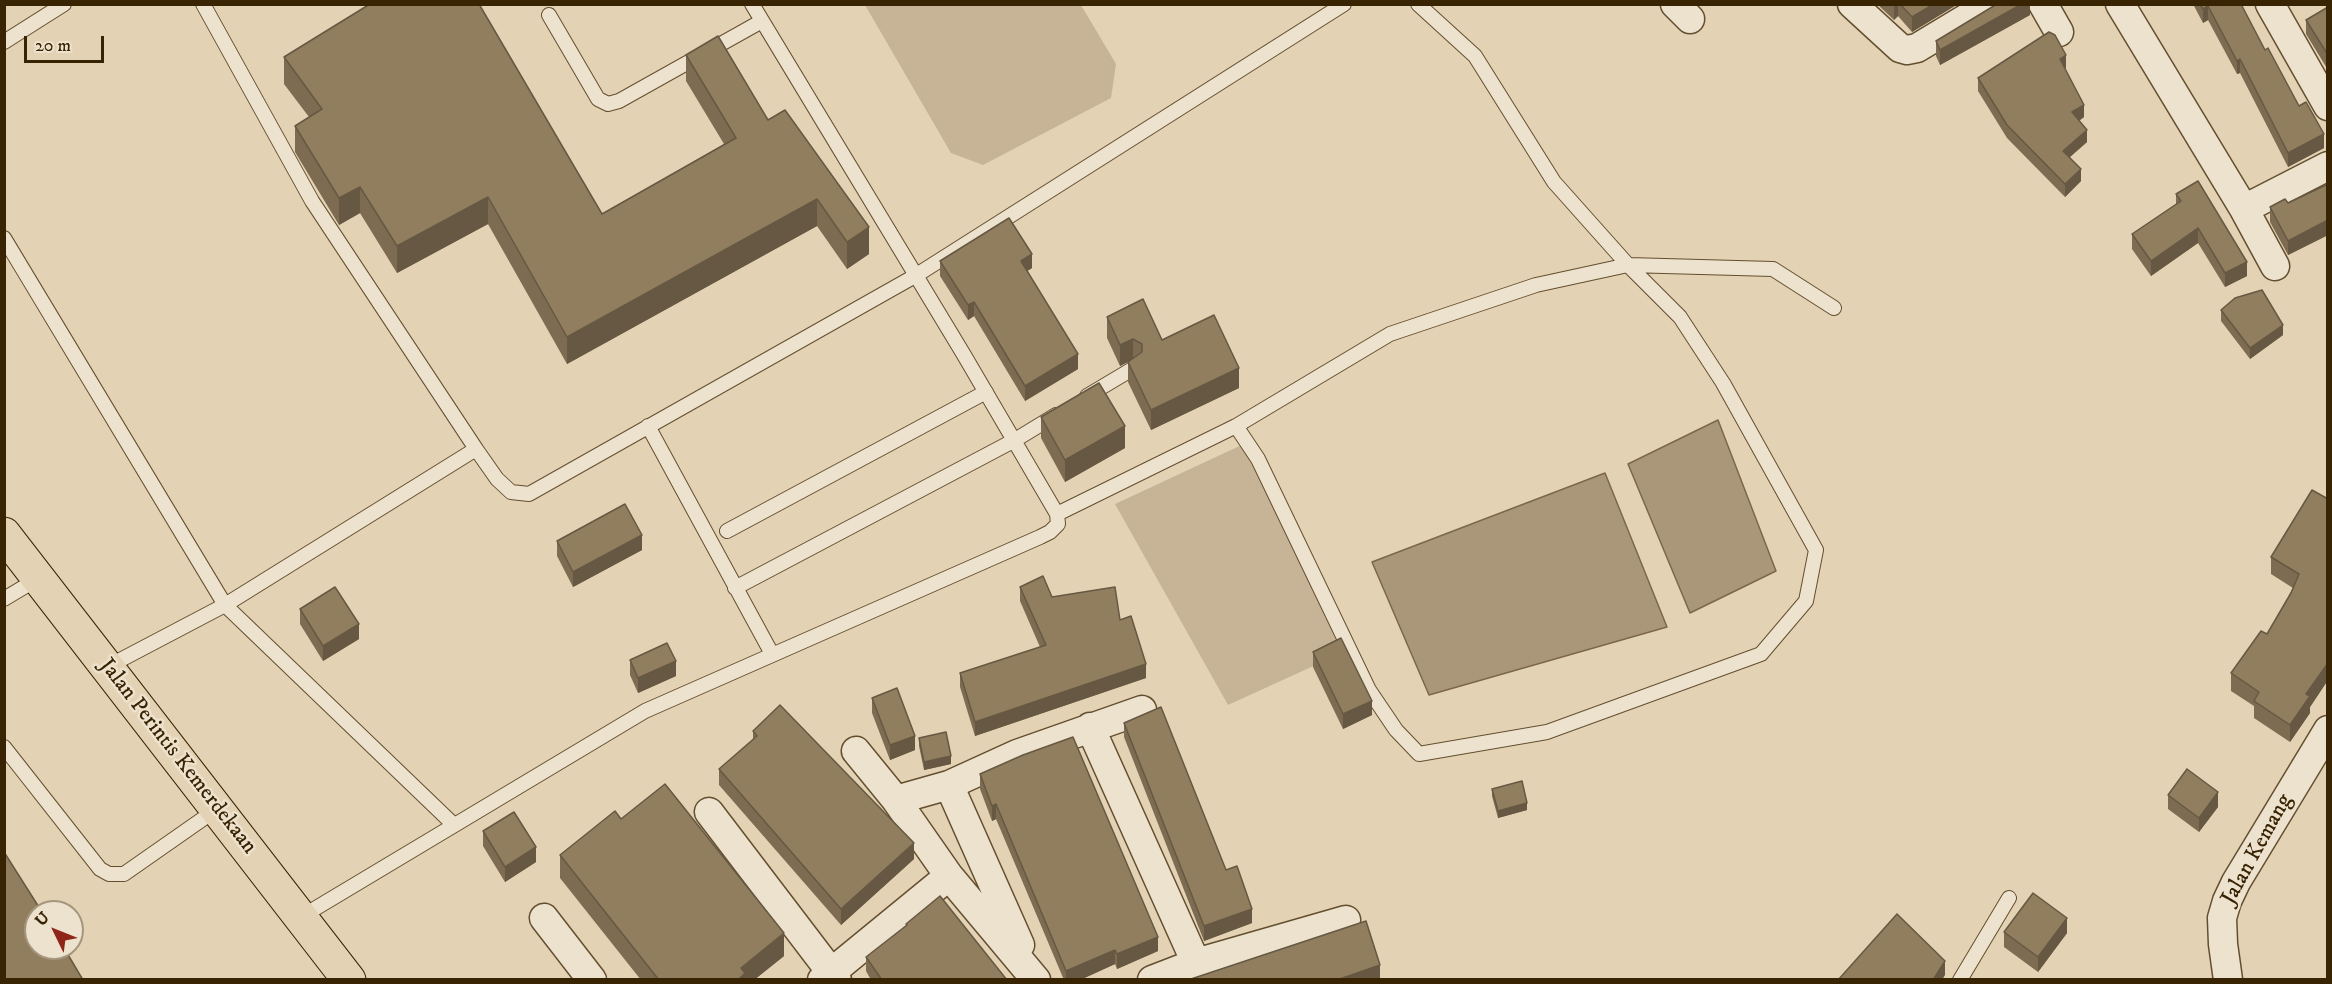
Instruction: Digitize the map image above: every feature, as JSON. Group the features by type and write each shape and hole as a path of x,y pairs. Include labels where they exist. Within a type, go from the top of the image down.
{"highway":[{"name":"Jalan Perintis Kemerdekaan","path":"4,534 349,980"}],"street":[{"path":"1852,4 1900,48 1907,50 1917,48 1990,4"},
{"path":"2043,4 2059,32"},
{"path":"2120,4 2244,209 2274,266"},
{"path":"2270,4 2328,106"},
{"path":"2244,209 2328,166"},
{"path":"896,800 948,785 1017,754 1142,710"},
{"path":"1090,727 1196,963"},
{"name":"Jalan Kemang","path":"2228,980 2222,918 2227,901 2328,730"},
{"path":"856,751 896,800 949,876 1034,976"},
{"path":"948,785 1034,976"},
{"path":"709,812 830,977 949,876"},
{"path":"544,918 592,980"},
{"path":"1152,980 1196,963 1346,920"}],"lane":[{"path":"4,42 63,4"},
{"path":"202,4 312,201 476,449 498,479 511,492 529,494 915,276 1344,4"},
{"path":"301,917 645,711 1040,537 1050,532 1058,524 1057,514 1015,440 752,4"},
{"path":"1236,426 1258,459 1369,690 1396,730 1419,754 1547,732 1761,654 1806,601 1816,550 1724,383 1680,317 1628,265 1554,182 1475,56 1418,4"},
{"path":"549,15 598,99 608,104 619,101 762,21"},
{"path":"4,238 225,605 454,825"},
{"path":"1057,514 1236,426 1390,334 1536,285 1628,265 1773,269 1834,308"},
{"path":"735,588 1015,440 1134,368"},
{"path":"727,531 986,392"},
{"path":"648,426 772,654"},
{"path":"107,667 225,605 476,449"},
{"path":"4,599 39,578"},
{"path":"4,747 100,869 110,874 124,874 217,809"},
{"path":"1960,980 2009,898"}],"shaded area":[{"path":"865,5 1081,5 1116,64 1111,98 983,165 951,153"},
{"path":"1718,420 1776,571 1690,613 1628,464"},
{"path":"1246,443 1342,653 1228,705 1115,504"},
{"path":"1605,473 1667,627 1429,695 1372,562"}],"building":[{"path":"370,4 479,4 602,214 736,138 686,55 718,36 768,120 785,110 869,227 847,242 817,199 567,337 488,197 397,246 360,187 339,198 295,126 322,109 284,57"},
{"path":"1900,4 1934,4 1912,17"},
{"path":"1997,4 2022,4 1940,50 1936,41"},
{"path":"2200,4 2241,4 2265,50 2268,48 2299,106 2306,102 2324,134 2288,153 2240,59 2237,61 2208,6 2203,9"},
{"path":"2328,7 2328,55 2306,20"},
{"path":"2049,32 2055,35 2066,55 2060,59 2084,105 2072,112 2087,130 2063,151 2081,169 2065,184 2007,125 1978,78"},
{"path":"2198,181 2247,262 2225,273 2198,228 2151,261 2132,234 2181,201 2176,194"},
{"path":"2328,184 2328,220 2288,241 2270,207 2285,199 2288,203"},
{"path":"1009,218 1032,254 1021,261 1078,354 1025,386 974,302 968,305 940,261"},
{"path":"2262,290 2283,325 2250,348 2221,310 2235,298"},
{"path":"1143,299 1162,340 1214,315 1239,368 1151,410 1128,362 1142,352 1142,344 1133,339 1120,345 1107,317"},
{"path":"1099,383 1125,426 1065,460 1041,417"},
{"path":"2312,490 2328,499 2328,663 2306,694 2310,696 2290,725 2254,701 2259,692 2231,673 2261,631 2267,634 2291,593 2299,574 2271,557"},
{"path":"625,504 642,535 573,572 557,541"},
{"path":"1043,576 1052,597 1115,587 1120,620 1131,616 1146,664 975,722 960,673 1046,645 1020,587"},
{"path":"335,587 359,624 323,646 300,609"},
{"path":"1341,638 1372,701 1343,714 1313,652"},
{"path":"667,643 676,661 638,678 630,660"},
{"path":"897,688 915,736 890,745 872,698"},
{"path":"780,705 914,843 841,909 719,769 757,736 753,731"},
{"path":"1161,707 1226,870 1237,866 1252,909 1204,926 1124,723"},
{"path":"946,732 951,756 924,762 919,738"},
{"path":"1073,737 1158,937 1117,954 1115,950 1066,971 996,804 992,806 980,774"},
{"path":"2187,769 2218,792 2199,818 2168,795"},
{"path":"1522,781 1527,803 1498,811 1492,789"},
{"path":"665,784 784,933 741,968 745,973 738,980 659,980 560,855 615,811 621,819"},
{"path":"514,812 536,847 505,867 483,831"},
{"path":"4,852 34,900 24,900 24,960 71,960 83,980 4,980"},
{"path":"2033,893 2067,918 2038,957 2004,932"},
{"path":"940,896 1007,980 882,980 866,957"},
{"path":"1897,914 1945,961 1933,980 1838,980"},
{"path":"1366,921 1380,965 1337,980 1188,980"}]}
